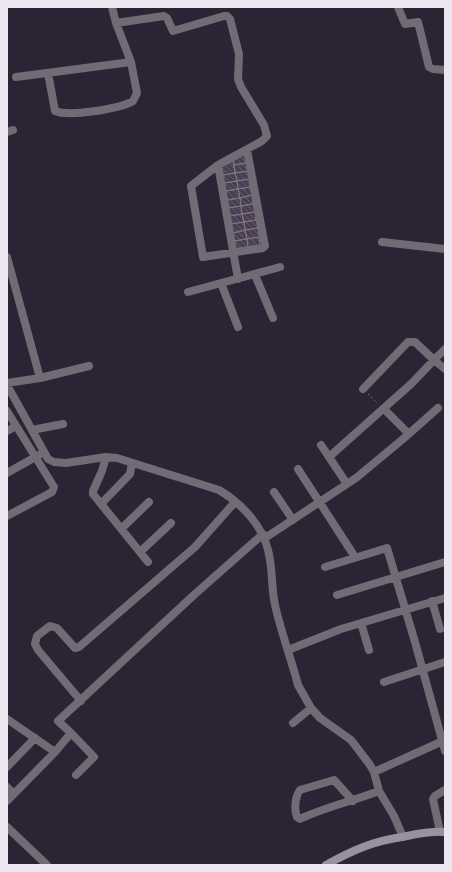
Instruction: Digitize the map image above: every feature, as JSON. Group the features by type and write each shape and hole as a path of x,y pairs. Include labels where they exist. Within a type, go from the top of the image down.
{"main road":[{"path":"326,865 351,851 368,844 421,832 443,832"}],"street":[{"path":"48,73 54,111 63,113 113,109 133,101 138,93 131,62 116,23 112,7"},
{"path":"398,7 405,24 418,22 429,67 445,70"},
{"path":"116,23 164,16 167,18 173,31 176,32 227,16 239,54 238,79 240,87 257,112 267,132 265,139 218,165 191,186 200,252 205,257 265,246 247,150"},
{"path":"16,77 131,62"},
{"path":"218,165 232,253 238,279"},
{"path":"382,242 445,249"},
{"path":"7,257 40,378"},
{"path":"188,292 280,267"},
{"path":"255,274 273,318"},
{"path":"221,284 238,328"},
{"path":"363,389 408,342 416,342 445,369"},
{"path":"329,457 384,409 445,349"},
{"path":"7,516 54,490 32,430 7,384 40,378 88,366"},
{"path":"76,775 94,757 58,721 195,594 264,536 293,520 356,478 438,408"},
{"path":"384,409 408,434"},
{"path":"7,411 16,426 40,455 48,460 66,463 106,457 132,463 219,490 247,512 264,536 269,551 274,603 298,685 311,708 320,718 351,740 374,772 379,791 394,816 403,837"},
{"path":"32,430 63,424"},
{"path":"7,431 16,426"},
{"path":"321,445 347,484"},
{"path":"7,473 40,455"},
{"path":"106,457 102,471 93,491 101,504 148,562"},
{"path":"101,504 130,474 132,463"},
{"path":"298,469 355,557"},
{"path":"274,492 293,520"},
{"path":"121,529 150,502"},
{"path":"81,701 38,650 35,644 37,636 50,626 57,628 75,648 79,647 195,547 235,502"},
{"path":"140,552 171,523"},
{"path":"325,567 387,548 406,610 445,751"},
{"path":"337,595 445,562"},
{"path":"288,650 361,623 445,598"},
{"path":"432,601 440,629"},
{"path":"361,623 370,650"},
{"path":"384,682 445,662"},
{"path":"293,723 311,708"},
{"path":"7,720 33,740 55,752"},
{"path":"7,801 55,752 71,733"},
{"path":"7,767 33,740"},
{"path":"374,772 443,741"},
{"path":"353,801 338,783 330,780 300,790 295,813 300,819 327,808 353,801 379,791"},
{"path":"7,787 14,794"},
{"path":"443,832 433,799 445,790"},
{"path":"7,827 47,865"}],"path":[{"path":"363,389 384,409"}],"building":[{"path":"245,154 246,163 234,165 233,161"},
{"path":"233,161 235,173 223,175 221,167"},
{"path":"246,163 248,171 235,173 234,165"},
{"path":"248,171 249,179 237,181 235,173"},
{"path":"235,173 237,181 224,183 223,175"},
{"path":"249,179 250,187 238,189 237,181"},
{"path":"237,181 238,189 226,191 224,183"},
{"path":"250,187 252,195 240,198 238,189"},
{"path":"238,189 240,198 227,200 226,191"},
{"path":"252,195 253,204 241,206 240,198"},
{"path":"240,198 241,206 228,208 227,200"},
{"path":"253,204 255,212 242,214 241,206"},
{"path":"241,206 242,214 230,216 228,208"},
{"path":"255,212 256,220 244,222 242,214"},
{"path":"242,214 244,222 231,224 230,216"},
{"path":"256,220 258,228 245,230 244,222"},
{"path":"244,222 245,230 233,233 231,224"},
{"path":"258,228 259,237 247,239 245,230"},
{"path":"245,230 247,239 234,241 233,233"},
{"path":"259,237 260,245 248,247 247,239"},
{"path":"247,239 248,247 235,249 234,241"}]}
